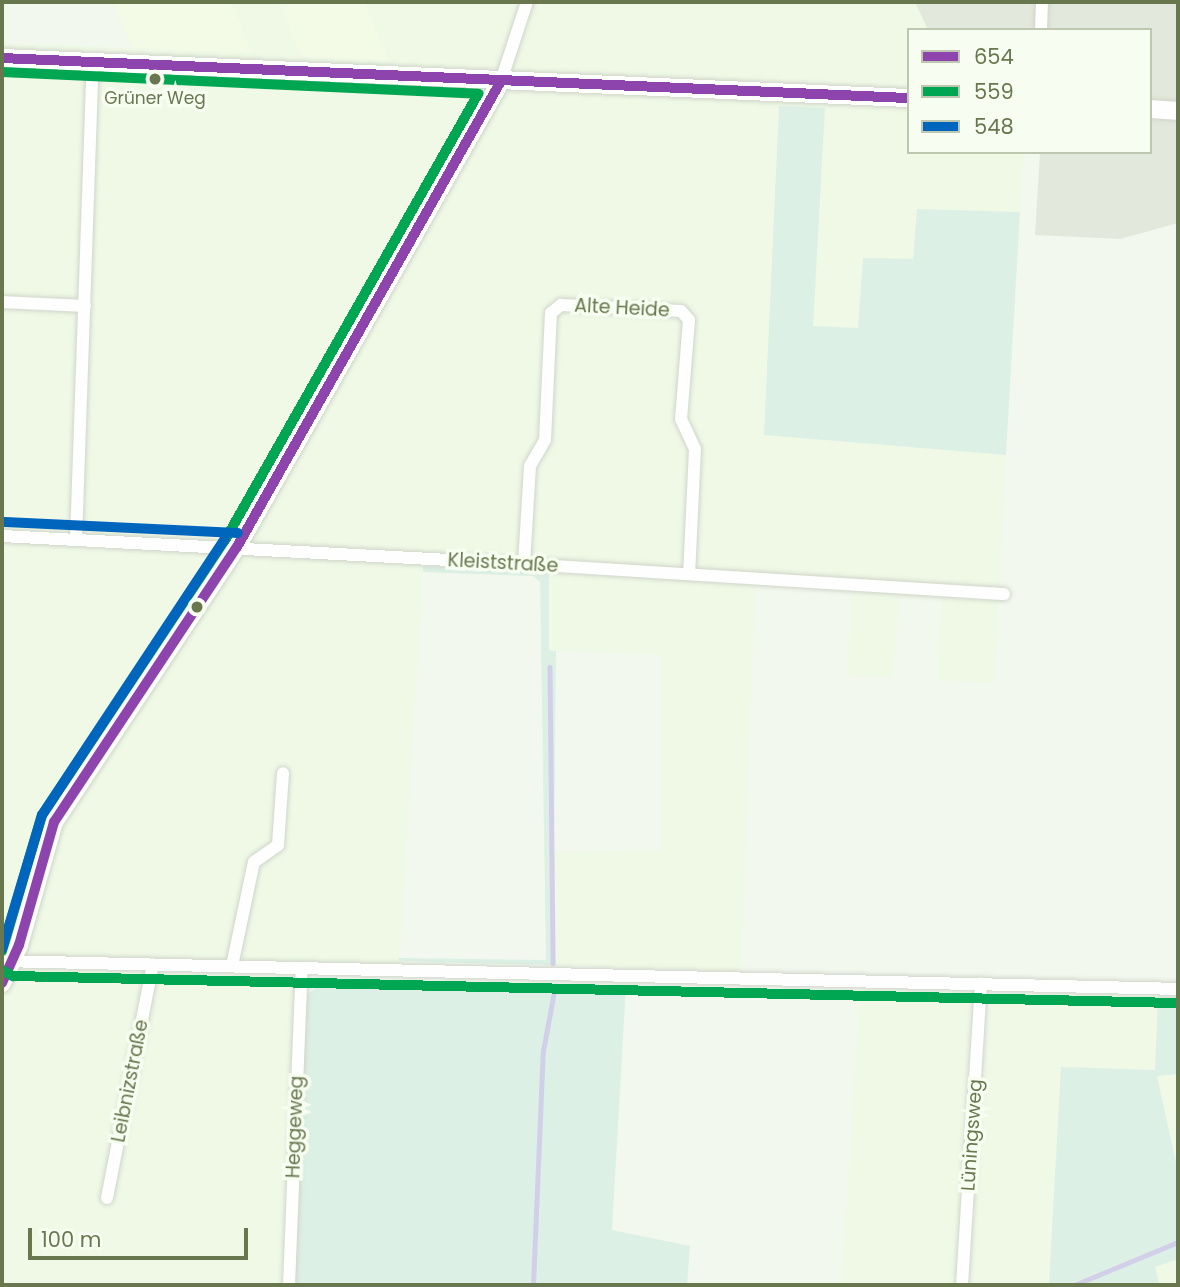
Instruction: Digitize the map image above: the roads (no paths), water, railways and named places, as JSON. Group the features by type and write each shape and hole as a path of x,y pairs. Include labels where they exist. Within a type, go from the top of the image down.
{"street":[{"path":"2,983 54,822 237,547 501,80 527,2"},
{"path":"1041,28 1042,2"},
{"path":"2,58 907,98"},
{"path":"76,540 93,62"},
{"path":"1152,109 1178,111"},
{"path":"2,302 85,306"},
{"name":"Alte Heide","path":"524,564 530,466 545,440 551,313 561,305 681,311 688,320 681,419 695,449 688,574"},
{"name":"Kleiststraße","path":"2,536 237,547 1004,594"},
{"path":"232,966 254,862 278,845 283,773"},
{"path":"8,961 1178,989"},
{"name":"Leibnizstraße","path":"107,1198 153,964"},
{"name":"Heggeweg","path":"289,1285 302,968"},
{"name":"Lüningsweg","path":"962,1285 981,984"}],"waterway":[{"path":"550,667 553,963"},
{"path":"533,1285 543,1051 555,986"},
{"path":"1074,1285 1178,1242"}],"place":[{"name":"Grüner Weg","path":"155,79"}]}
